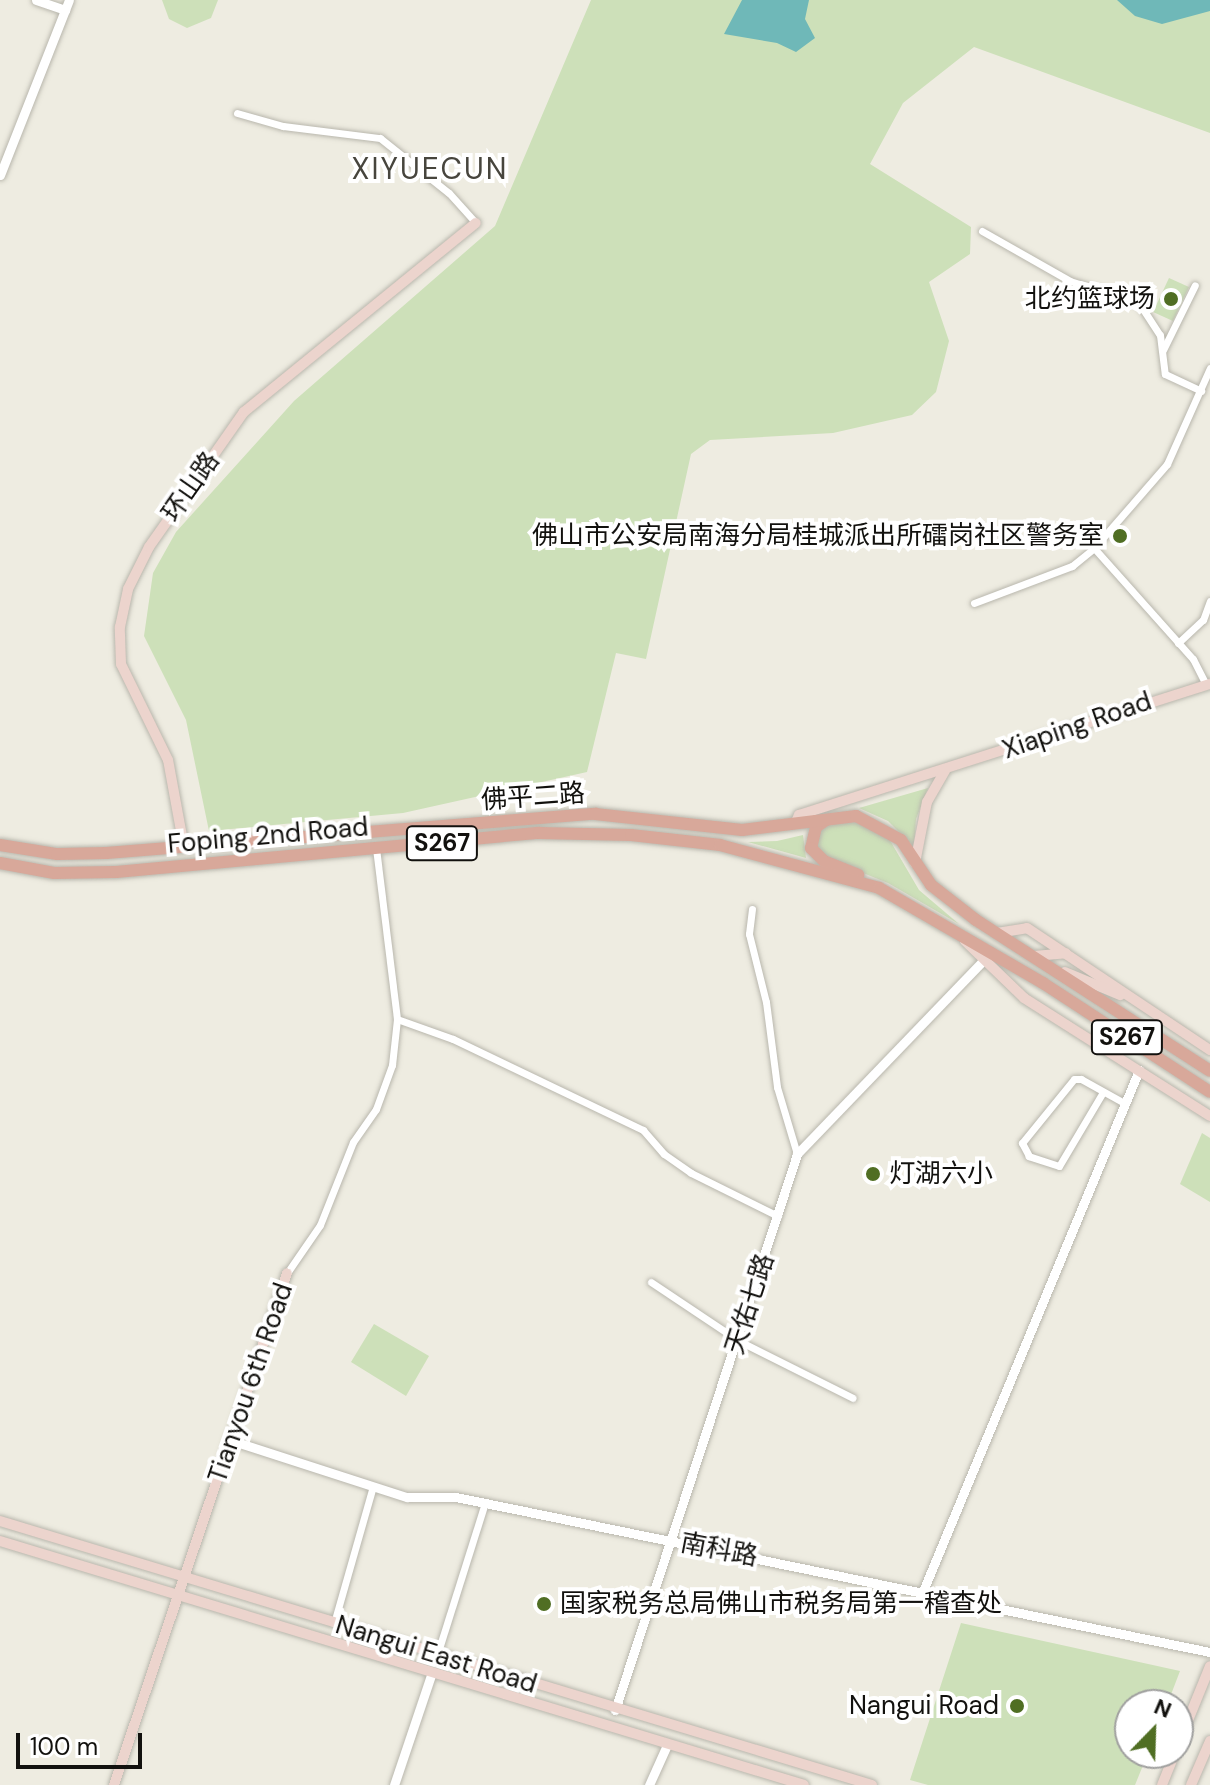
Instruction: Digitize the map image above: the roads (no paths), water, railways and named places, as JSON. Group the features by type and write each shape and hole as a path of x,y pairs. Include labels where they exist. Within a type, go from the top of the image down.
{"main road":[{"name":"环山路","path":"184,847 168,760 121,664 120,627 128,589 149,547 244,412 476,223"},
{"name":"Xiaping Road","path":"795,824 799,815 1208,685"},
{"path":"915,863 927,802 945,771"},
{"name":"佛平二路","path":"0,845 57,854 184,847 595,814 742,830 856,816 880,825 901,840 915,863"},
{"path":"829,818 810,840 815,854 879,888"},
{"name":"Foping 2nd Road","path":"0,863 54,873 116,872 539,833 675,838 791,862 879,888 955,932"},
{"name":"S267","path":"915,863 931,885 997,933 1210,1071"},
{"path":"997,933 1027,928 1210,1050"},
{"path":"955,932 1024,998 1210,1116"},
{"name":"S267","path":"955,932 1043,983 1210,1092"},
{"path":"1034,956 1066,953"},
{"path":"1054,968 1137,1001"},
{"name":"Tianyou 6th Road","path":"114,1785 187,1577 287,1273"},
{"name":"Nangui East Road","path":"0,1521 615,1710 872,1785"},
{"name":"Nangui East Road","path":"0,1541 804,1785"},
{"path":"1194,1706 1210,1666"},
{"path":"1191,1785 1210,1741"}],"street":[{"path":"0,175 67,5 36,0"},
{"path":"237,113 283,126 380,138 449,193 476,223"},
{"path":"982,231 1070,281 1139,303 1154,321 1163,350 1165,374 1201,391"},
{"path":"1163,350 1195,285"},
{"path":"974,603 1072,566 1094,548 1167,464 1210,368"},
{"path":"1094,548 1178,643 1208,685"},
{"path":"1178,643 1203,620 1210,601"},
{"name":"Tianyou 6th Road","path":"287,1273 320,1225 353,1142 376,1109 392,1065 397,1019 376,848"},
{"path":"752,909 749,934 766,1002 777,1087 797,1154"},
{"name":"天佑七路","path":"615,1710 667,1539 739,1341 797,1154 984,960"},
{"path":"397,1019 453,1039 643,1130 664,1154 691,1173 778,1216"},
{"path":"923,1591 1139,1070"},
{"path":"1103,1092 1059,1166 1029,1156 1022,1143 1074,1079 1103,1092 1126,1104"},
{"path":"651,1282 739,1341 853,1398"},
{"name":"南科路","path":"230,1440 407,1497 485,1503 1210,1652"},
{"path":"334,1623 373,1486"},
{"path":"437,1655 485,1503"},
{"path":"394,1785 432,1672"},
{"path":"649,1785 667,1745"}],"water":[{"path":"742,0 809,0 805,19 815,38 796,52 777,43 724,34"},
{"path":"1117,0 1210,0 1210,11 1162,24 1135,16"}],"place":[{"name":"北约篮球场","path":"1171,299"},
{"name":"佛山市公安局南海分局桂城派出所礌岗社区警务室","path":"1120,536"},
{"name":"灯湖六小","path":"873,1174"},
{"name":"国家税务总局佛山市税务局第一稽查处","path":"544,1604"},
{"name":"Nangui Road","path":"1017,1706"}],"district":[{"name":"XIYUECUN","path":"430,169"}]}
